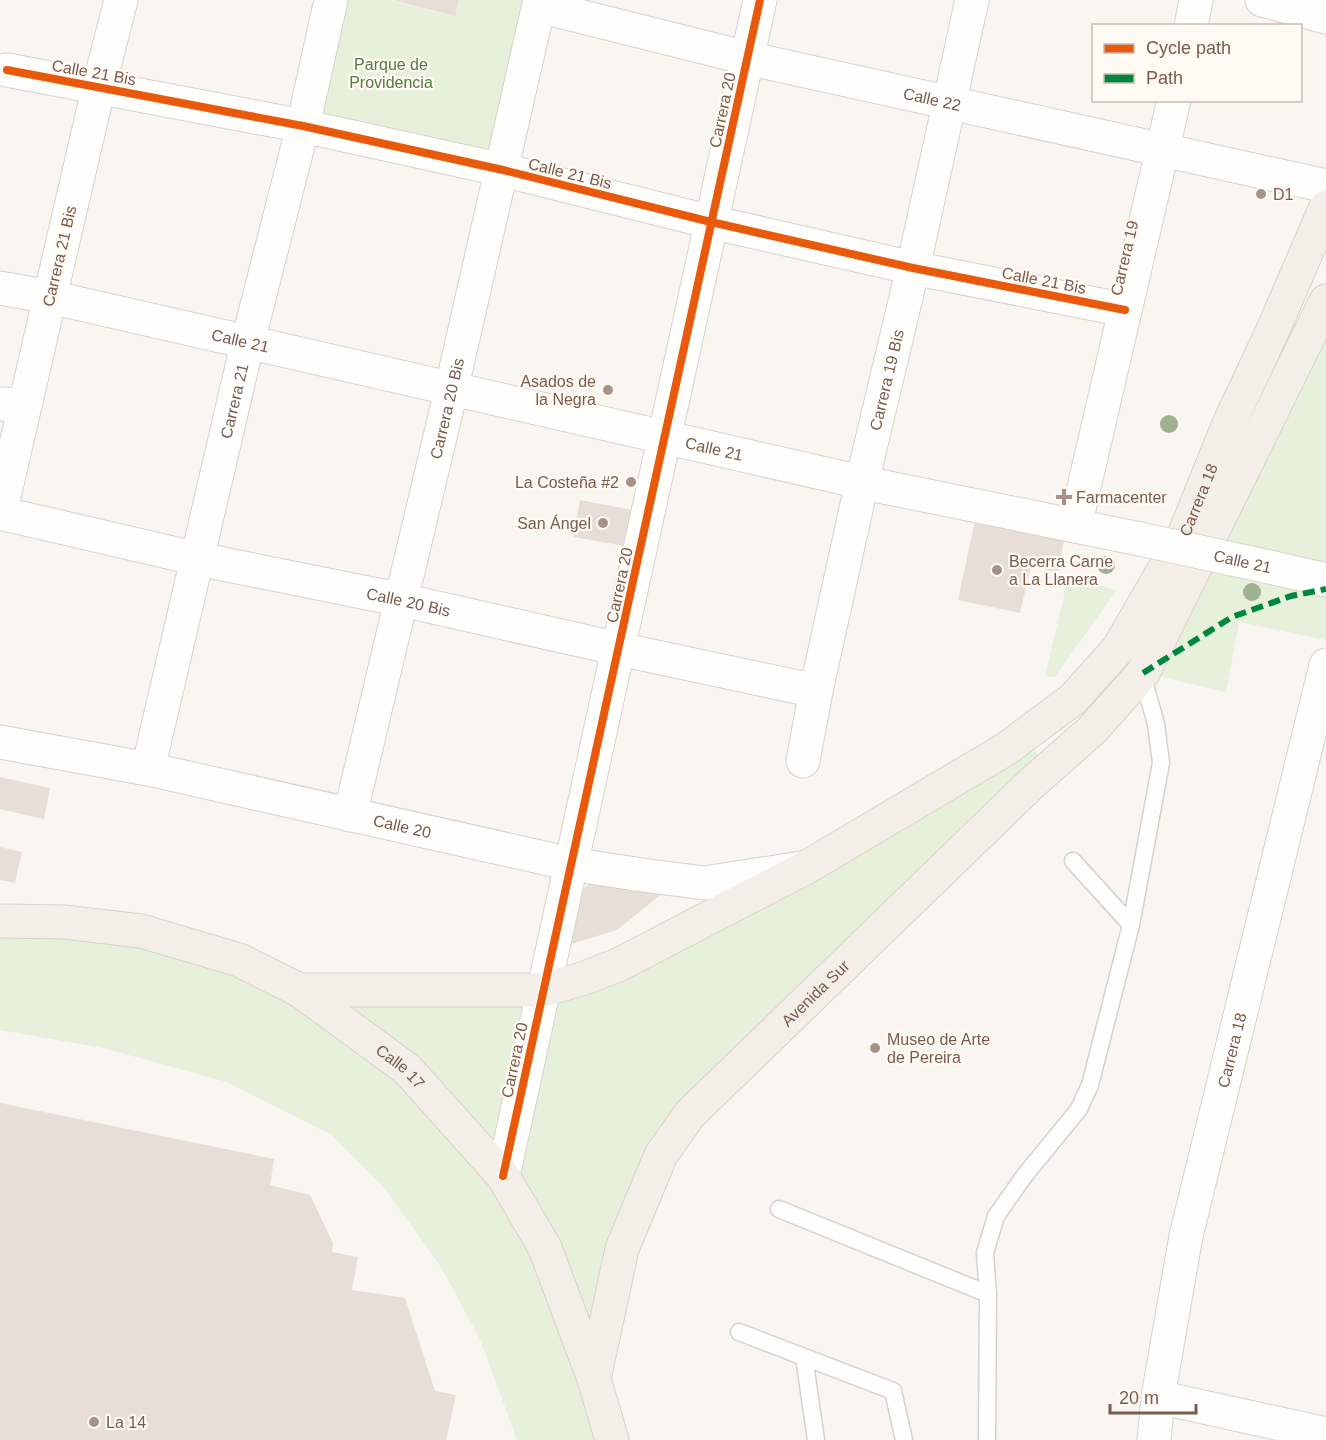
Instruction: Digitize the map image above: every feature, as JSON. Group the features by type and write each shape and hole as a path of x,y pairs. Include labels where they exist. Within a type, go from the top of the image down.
{"main road":[{"name":"Carrera 18","path":"807,867 1006,749 1072,699 1119,649 1185,535 1228,426 1273,330 1326,207"},
{"name":"Carrera 18","path":"1143,673 1326,300"},
{"name":"Avenida Sur","path":"594,1379 622,1249 661,1155 690,1114 1023,792 1092,730 1143,673"},
{"path":"299,990 542,990 582,979 618,965 807,867"},
{"name":"Calle 17","path":"0,921 64,922 141,931 239,960 299,990 407,1069 503,1176 545,1248 594,1379 612,1440"}],"street":[{"name":"Carrera 21 Bis","path":"0,513 12,404 50,297 121,0"},
{"name":"Carrera 21","path":"148,769 248,341 303,126 331,0"},
{"name":"Carrera 20","path":"503,1176 760,0"},
{"name":"Carrera 19 Bis","path":"803,761 862,482 914,268 972,0"},
{"path":"1191,24 1196,0"},
{"path":"1262,0 1326,16"},
{"name":"Calle 22","path":"539,3 747,58 1164,148 1326,186"},
{"name":"Carrera 20 Bis","path":"350,814 503,170 539,3"},
{"name":"Calle 21 Bis","path":"7,70 303,126 503,170 711,222 914,268 1125,310"},
{"name":"Carrera 19","path":"1075,526 1174,102"},
{"name":"Calle 21","path":"0,288 248,341 862,482 1326,580"},
{"name":"Calle 20 Bis","path":"0,513 198,559 402,600 816,691"},
{"name":"Carrera 18","path":"1154,1440 1158,1397 1186,1236 1326,665"},
{"name":"Calle 20","path":"0,742 148,769 571,864 704,883 807,867"},
{"path":"1158,1397 1326,1434"}],"lane":[{"path":"987,1440 988,1294 985,1253 996,1216 1025,1174 1079,1109 1090,1085 1131,924 1161,763 1156,724 1143,673 1119,649"},
{"path":"1073,861 1131,924"},
{"path":"779,1209 988,1294"},
{"path":"739,1332 893,1391 904,1440"},
{"path":"804,1357 816,1440"}],"green space":[{"name":"Parque de Providencia","path":"331,0 390,0 454,16 459,0 540,0 503,170 304,126"},
{"path":"1326,301 1326,640 1239,622 1226,692 1143,673"},
{"path":"1069,575 1116,591 1055,677 1045,676"},
{"path":"1033,745 1039,758 661,1155 594,1379 612,1440 517,1440 480,1339 441,1267 382,1185 332,1135 227,1082 103,1048 0,1030 0,921 64,922 299,990 542,990"}],"building":[{"path":"393,0 459,0 455,16"},
{"name":"San Ángel","path":"580,500 632,510 625,546 573,537"},
{"name":"Becerra Carne a La Llanera","path":"975,520 1064,539 1058,573 1031,566 1020,613 958,600"},
{"path":"0,777 50,788 44,819 0,809"},
{"path":"0,847 22,852 15,883 0,880"},
{"path":"593,882 663,893 617,930 568,945 579,891"},
{"path":"0,1103 274,1159 270,1185 310,1195 333,1243 332,1252 358,1257 352,1290 405,1298 435,1391 456,1395 446,1440 0,1440"}],"marked path":[{"path":"1143,673 1232,617 1291,596 1326,589"}],"cycle path":[{"path":"503,1176 760,0"},
{"path":"7,70 303,126 503,170 711,222 913,268 1125,310"}],"place":[{"name":"D1","path":"1261,194"},
{"name":"Asados de la Negra","path":"608,390"},
{"name":"La Costeña #2","path":"631,482"},
{"name":"Farmacenter","path":"1064,497"},
{"name":"San Ángel","path":"603,523"},
{"name":"Becerra Carne a La Llanera","path":"997,570"},
{"name":"Museo de Arte de Pereira","path":"875,1048"},
{"name":"La 14","path":"94,1422"}]}
